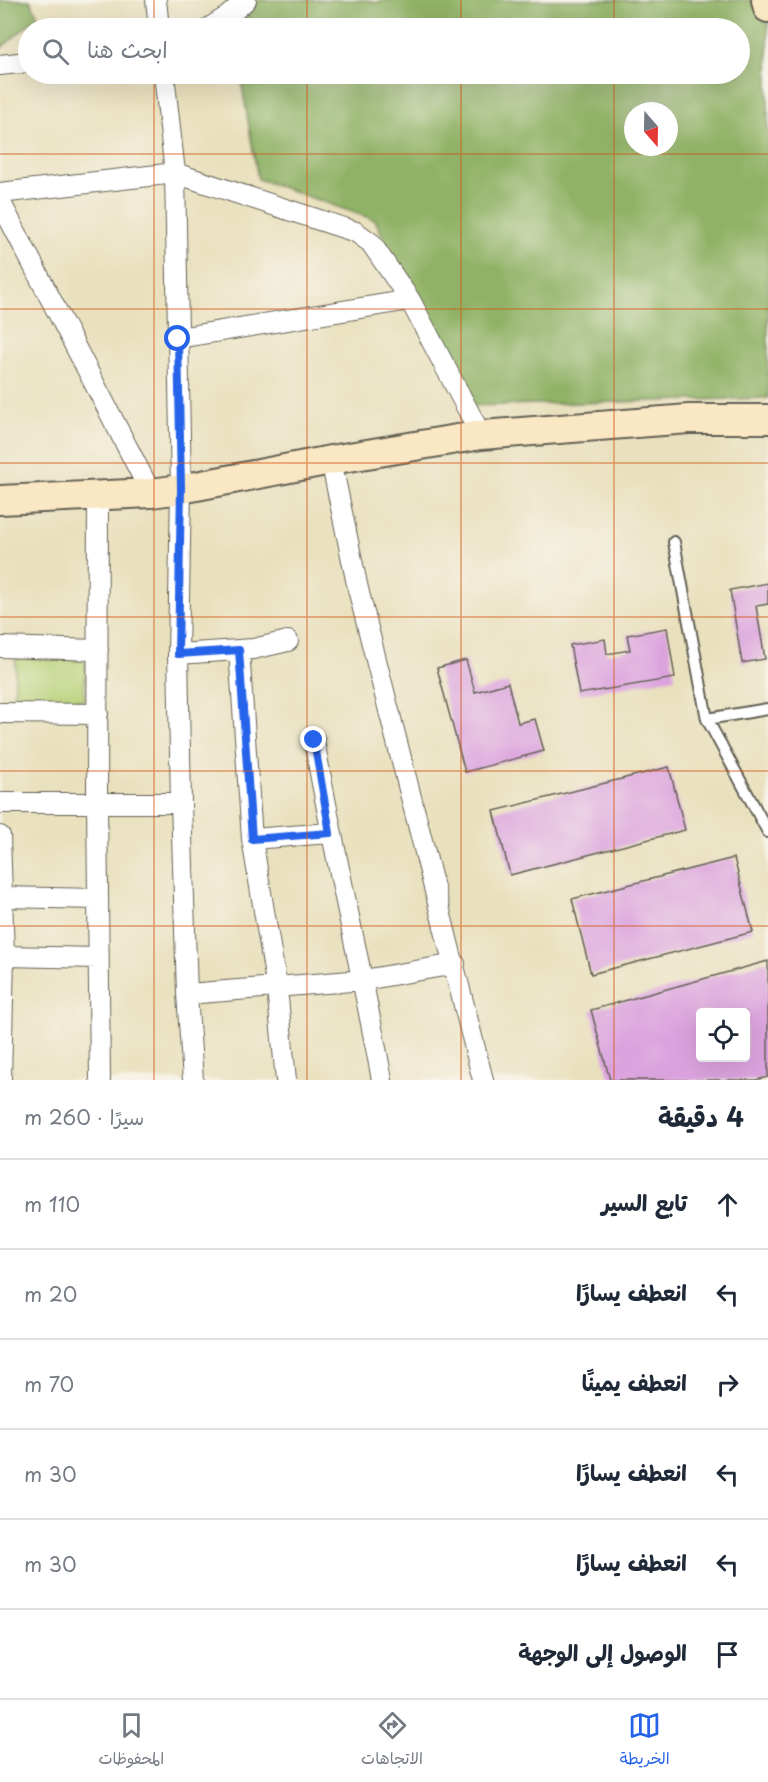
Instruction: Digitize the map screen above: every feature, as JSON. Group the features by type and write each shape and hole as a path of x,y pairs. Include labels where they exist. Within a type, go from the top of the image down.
{"main road":[{"path":"766,0 768,9"},
{"path":"0,500 151,493 181,489 331,460 481,435 689,419 768,419"}],"street":[{"path":"156,0 158,18"},
{"path":"225,18 246,0"},
{"path":"0,65 18,63"},
{"path":"165,84 175,173 181,489 178,654 187,994 192,1080"},
{"path":"0,193 175,173 356,232 372,243 410,300 481,435"},
{"path":"0,201 151,493"},
{"path":"178,339 410,300"},
{"path":"331,460 358,589 483,1080"},
{"path":"98,495 97,803 100,1080"},
{"path":"178,654 253,649 288,641"},
{"path":"0,647 98,650"},
{"path":"239,650 252,839 277,988 286,1080"},
{"path":"0,713 98,714"},
{"path":"314,740 330,833 364,980 382,1080"},
{"path":"0,803 181,803"},
{"path":"252,839 330,833"},
{"path":"0,836 1,935 4,956 1,1080"},
{"path":"2,897 98,899"},
{"path":"4,956 98,958"},
{"path":"187,994 364,980 455,964"}],"lane":[{"path":"674,542 706,719 768,832"},
{"path":"706,719 768,709"}],"green space":[{"path":"0,0 30,0 38,16 18,18 18,33 0,49"},
{"path":"258,0 368,0 376,3 386,0 768,0 768,398 466,406 375,220 258,179 242,84 750,84 750,18 247,18"},
{"path":"16,658 86,660 84,700 14,699"}],"building":[{"path":"768,583 768,604 756,606 765,659 742,663 730,590"},
{"path":"667,628 675,678 579,694 570,645 605,639 607,654 630,650 627,635"},
{"path":"466,660 475,692 508,683 518,723 535,719 544,751 465,772 437,668"},
{"path":"669,767 685,830 510,875 494,811"},
{"path":"734,858 753,932 591,974 572,899"},
{"path":"768,961 768,1077 756,1080 610,1080 591,1010"}],"route":[{"path":"178,339 181,489 178,654 239,650 252,839 330,833 314,740"}]}
